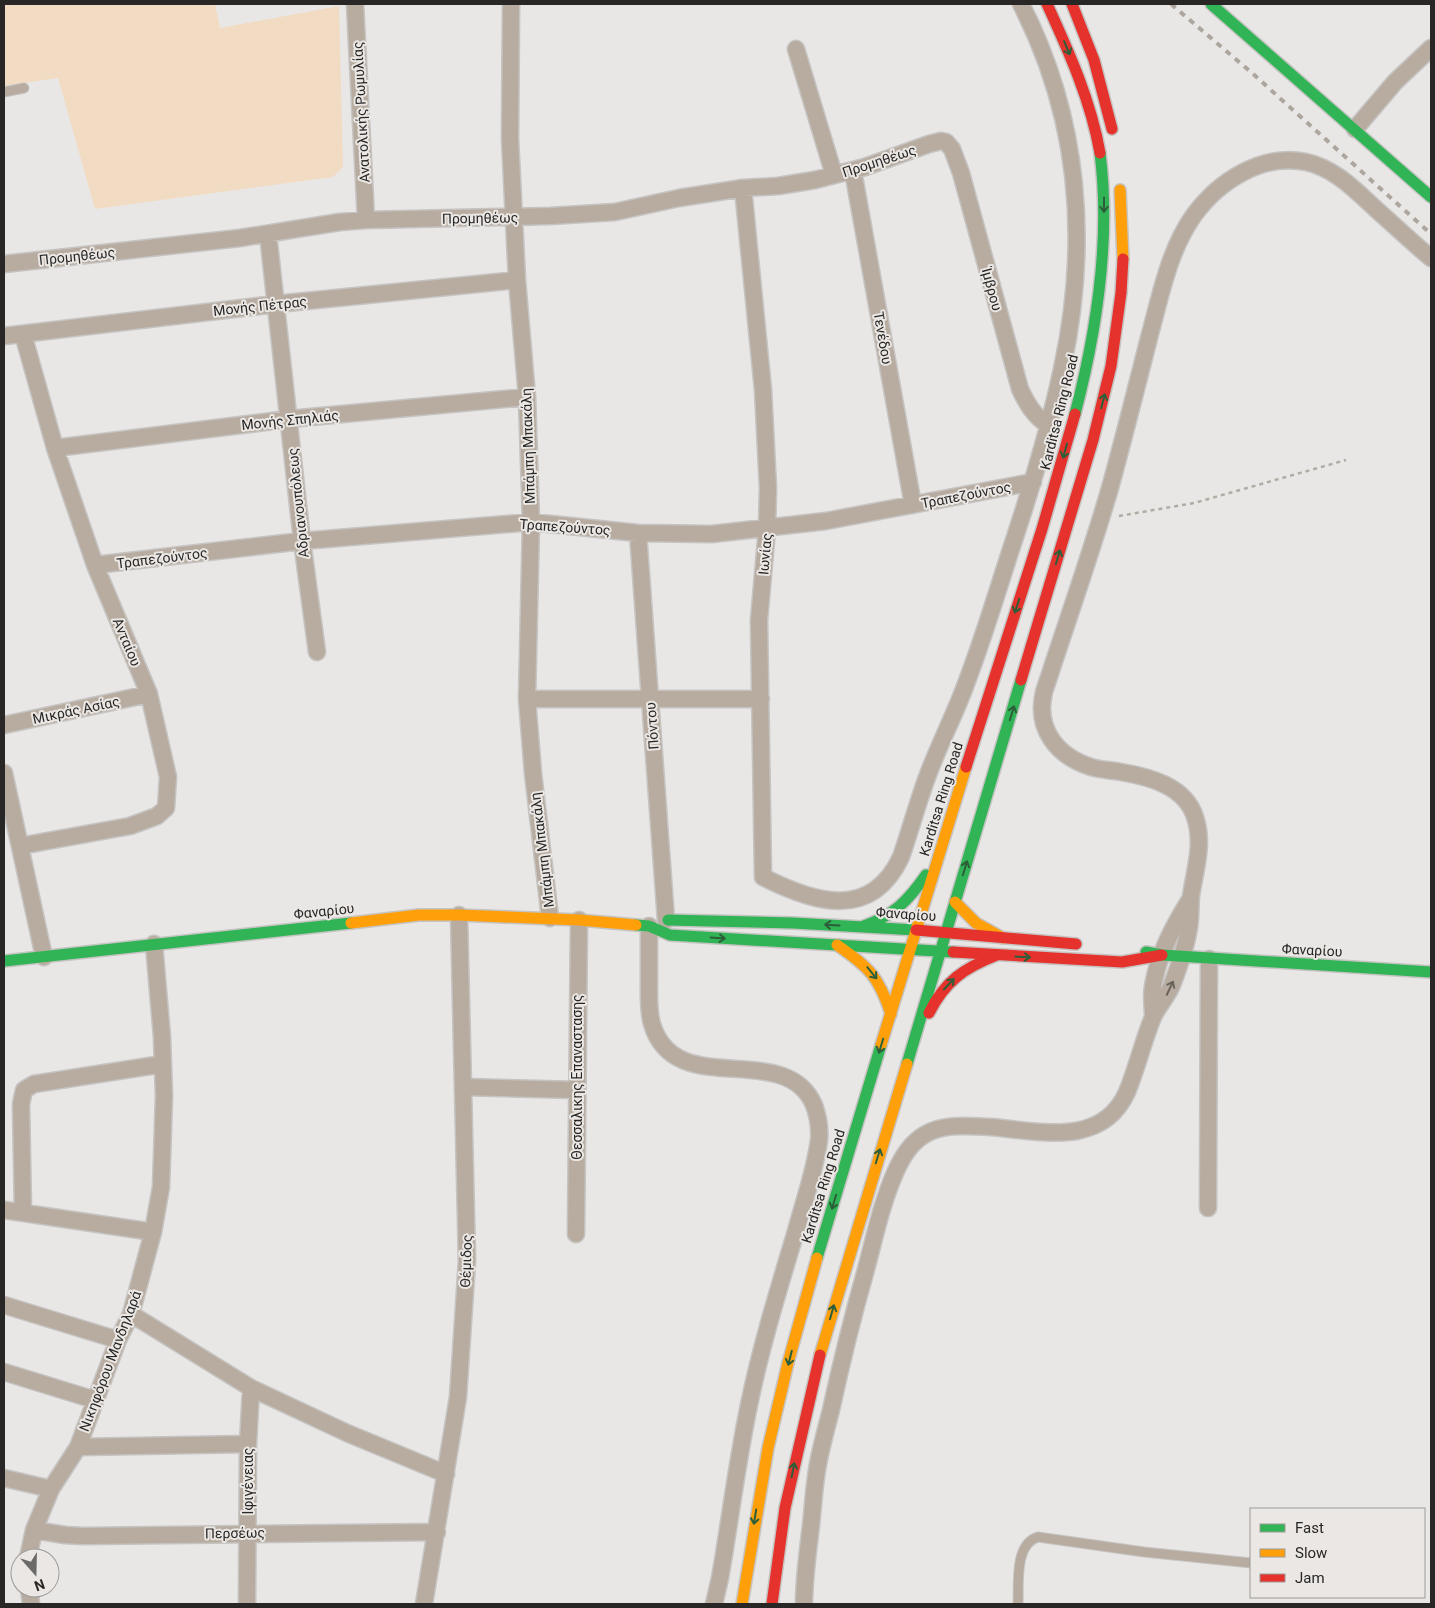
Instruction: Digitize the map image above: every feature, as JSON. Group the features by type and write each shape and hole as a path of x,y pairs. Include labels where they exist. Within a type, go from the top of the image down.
{"main road":[{"name":"Karditsa Ring Road","path":"742,1604 759,1493 795,1335 910,949 1065,451 1086,370 1097,307 1104,217 1100,154 1084,91 1047,4"},
{"path":"1072,4 1094,60 1111,124 1114,143"},
{"path":"1211,4 1431,197"},
{"path":"772,1604 786,1508 797,1452 824,1341 1093,440 1111,366 1121,293 1123,255 1120,179"},
{"path":"864,926 891,914 905,904 937,861"},
{"path":"955,902 974,923 1003,938"},
{"name":"Φαναρίου","path":"4,961 419,915 550,918 649,926 670,935 1122,962 1162,955"},
{"name":"Φαναρίου","path":"649,926 666,920 762,921 946,932 1087,945"},
{"path":"837,945 864,963 874,974 883,989 891,1014"},
{"name":"Φαναρίου","path":"1134,950 1162,955 1431,972"},
{"path":"913,1039 924,1024 937,998 958,974 972,965 997,955"}],"street":[{"name":"Ανατολικής Ρωμυλίας","path":"355,4 366,220"},
{"name":"Μπάμπη Μπακάλη","path":"511,4 510,139 513,217 527,397 531,522 527,699 533,773 550,918"},
{"path":"1021,4 1030,21 1053,79 1069,146 1076,196 1076,253 1063,368 1033,482"},
{"path":"1355,129 1395,82 1431,48"},
{"path":"796,49 834,175"},
{"name":"Προμηθέως","path":"4,264 268,234 340,222 615,212 679,198 744,188 778,186 834,175 853,171 935,142 941,141 948,144"},
{"name":"Ίμβρου","path":"948,144 956,157 961,173 1017,381 1031,410 1048,425"},
{"path":"804,1604 806,1562 817,1470 848,1333 883,1208 900,1162 919,1138 942,1128 969,1126 1068,1132 1087,1129 1103,1122 1114,1112 1127,1091 1154,1016 1171,987 1189,931 1191,897 1200,842 1195,818 1187,803 1170,787 1158,781 1118,771 1090,767 1071,757 1053,743 1042,721 1041,706 1112,480 1164,281 1173,255 1193,216 1207,199 1224,184 1243,172 1278,161 1306,162 1321,166 1347,184 1431,258"},
{"name":"Τενέδου","path":"853,171 913,505"},
{"name":"Ιωνίας","path":"744,188 765,419 768,488 767,529 759,620 763,877 809,897 837,901 853,900 875,891 898,865 926,781 968,681 1033,482"},
{"name":"Αδριανουπόλεως","path":"268,234 316,652"},
{"name":"Μονής Πέτρας","path":"4,336 276,304 517,280"},
{"name":"Ανταίου","path":"20,846 130,826 157,816 166,808 168,777 149,694 95,565 55,448 23,334"},
{"name":"Μονής Σπηλιάς","path":"55,448 289,419 527,397"},
{"name":"Τραπεζούντος","path":"95,565 302,541 531,522 638,533 690,535 767,529 833,520 1033,482"},
{"name":"Πόντου","path":"638,533 666,920"},
{"name":"Μικράς Ασίας","path":"4,725 149,694"},
{"path":"527,699 761,699"},
{"path":"4,773 44,956"},
{"path":"1154,1016 1152,987 1172,928 1191,897"},
{"name":"Θέμιδος","path":"424,1604 458,1397 467,1261 459,915"},
{"name":"Θεσσαλικης Επαναστασης","path":"576,1234 579,920"},
{"path":"649,926 650,1016 661,1045 677,1058 694,1064 764,1072 785,1078 803,1089 809,1096 819,1122 819,1138 811,1179 761,1352 748,1406 720,1578 714,1604"},
{"name":"Νικηφόρου Μανδηλαρά","path":"30,1548 34,1530 51,1489 78,1447 118,1340 131,1314 153,1232 161,1187 163,1137 163,1064 154,944"},
{"path":"1208,1208 1209,958"},
{"path":"23,1213 21,1104 24,1090 34,1084 163,1064"},
{"path":"464,1087 577,1090"},
{"path":"4,1210 153,1232"},
{"path":"4,1305 118,1340"},
{"path":"131,1314 251,1388 347,1433 446,1474"},
{"path":"4,1372 95,1400"},
{"name":"Ιφιγένειας","path":"247,1604 248,1444 251,1388"},
{"path":"78,1447 248,1444"},
{"path":"4,1478 51,1489"},
{"name":"Περσέως","path":"34,1530 83,1536 436,1532"}],"lane":[{"path":"4,92 24,88"},
{"path":"1018,1604 1021,1552 1026,1545 1038,1537 1144,1552 1250,1563"}],"path":[{"path":"1100,518 1138,514 1194,503 1346,460"}],"shaded area":[{"path":"4,4 215,4 220,28 339,6 343,167 333,177 95,209 58,78 4,86"}],"railway":[{"path":"1171,4 1252,73 1431,234"}],"traffic: fast":[{"path":"1211,4 1431,197"},
{"path":"1075,414 1090,350 1100,285 1104,219 1100,153"},
{"path":"907,1064 1021,680"},
{"path":"864,926 875,922 900,906 926,875"},
{"path":"668,920 793,923 916,930"},
{"path":"4,961 351,923"},
{"path":"636,925 649,926 670,935 953,952"},
{"path":"1146,952 1162,955 1431,972"},
{"path":"817,1258 881,1045"}],"traffic: slow":[{"path":"1120,190 1123,259"},
{"path":"881,1045 966,767"},
{"path":"955,902 976,923 1003,938"},
{"path":"351,923 419,915 459,915 579,920 636,925"},
{"path":"837,945 872,974 887,1001 891,1014"},
{"path":"820,1355 907,1064"},
{"path":"742,1604 768,1448 788,1363 817,1258"}],"traffic: jam":[{"path":"1047,4 1085,96 1100,153"},
{"path":"1072,4 1094,60 1112,129"},
{"path":"1021,680 1093,440 1111,366 1121,293 1123,259"},
{"path":"966,767 1042,529 1075,414"},
{"path":"916,930 1076,944"},
{"path":"953,952 1122,962 1162,955"},
{"path":"929,1013 942,992 957,977 975,965 997,955"},
{"path":"772,1604 785,1508 820,1355"}]}
